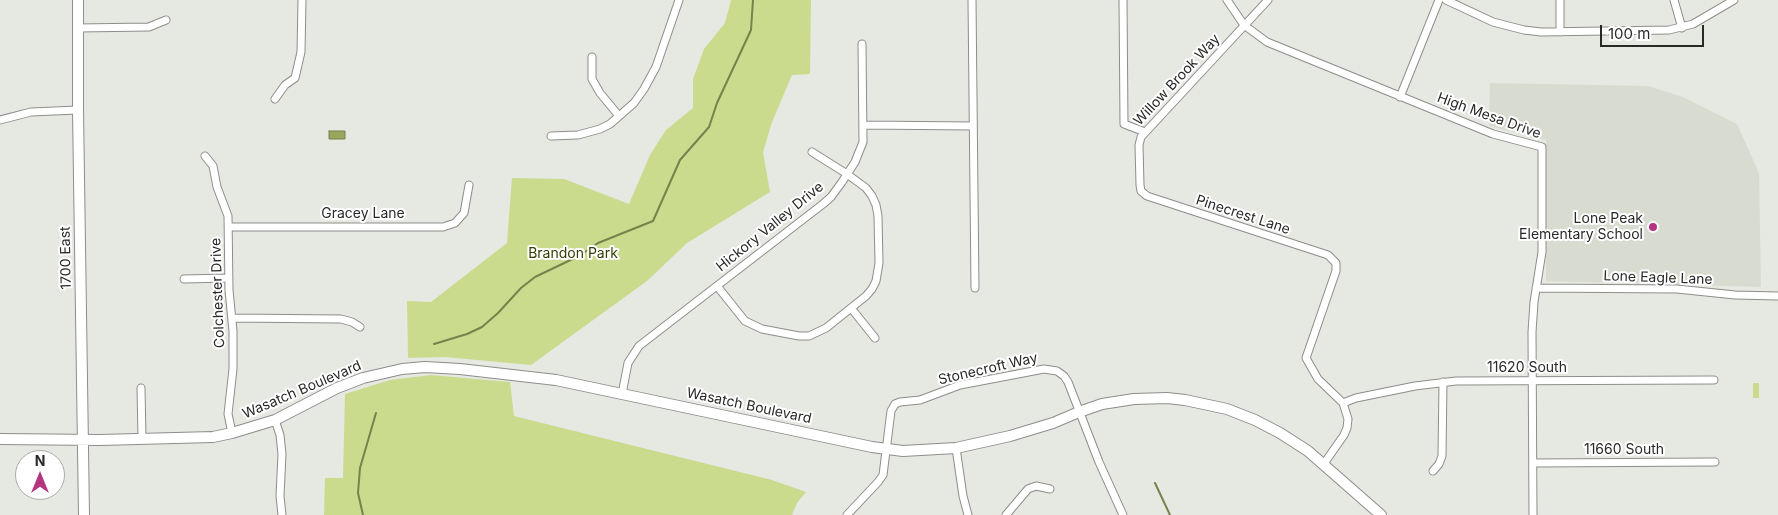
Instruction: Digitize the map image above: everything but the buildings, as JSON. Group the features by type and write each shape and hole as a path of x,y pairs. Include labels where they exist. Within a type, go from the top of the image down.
{"main road":[{"name":"1700 East","path":"78,0 84,515"},
{"name":"Wasatch Boulevard","path":"0,439 192,438 232,433 275,420 351,382 387,372 416,368 447,367 537,377 887,449 923,451 956,448 1053,424 1079,412 1116,401 1149,398 1185,400 1214,405 1242,414 1280,433 1294,441 1381,515"}],"street":[{"path":"275,99 284,85 295,78 301,52 302,0"},
{"path":"551,136 589,133 610,124 634,103 651,78 679,0"},
{"path":"972,0 975,288"},
{"path":"1123,0 1124,124 1145,132"},
{"name":"High Mesa Drive","path":"1227,0 1244,25 1266,42 1493,134 1542,147 1543,241 1533,317 1533,515"},
{"name":"Willow Brook Way","path":"1141,191 1139,145 1141,137 1268,0"},
{"path":"1400,97 1439,0"},
{"path":"1446,0 1509,27 1524,30 1560,32 1655,32 1682,28 1704,19 1734,0"},
{"path":"1560,0 1560,32"},
{"path":"1674,0 1682,28"},
{"path":"78,28 148,27 166,20"},
{"name":"Hickory Valley Drive","path":"622,394 628,363 639,346 831,197 847,174 863,142 862,44"},
{"path":"592,56 592,79 600,93 619,116"},
{"path":"0,120 31,112 78,110"},
{"path":"864,125 973,126"},
{"path":"717,286 745,321 762,329 790,336 809,336 817,332 866,296 876,281 879,263 876,205 866,188 812,152"},
{"name":"Colchester Drive","path":"205,156 213,166 216,187 228,216 228,278 232,318 233,369 228,414 232,433"},
{"name":"Gracey Lane","path":"229,227 443,227 455,223 464,213 469,185"},
{"name":"Pinecrest Lane","path":"1141,191 1147,196 1328,255 1336,263 1336,271 1306,358 1318,378 1343,403"},
{"path":"184,279 228,278"},
{"name":"Lone Eagle Lane","path":"1536,288 1670,288 1735,295 1778,296"},
{"path":"851,308 874,338"},
{"path":"232,318 341,319 352,322 360,327"},
{"name":"Stonecroft Way","path":"887,449 891,411 893,406 898,403 920,400 960,386 1040,370 1052,370 1064,376 1079,412"},
{"name":"11620 South","path":"1343,403 1356,398 1415,386 1468,380 1714,380"},
{"path":"1433,471 1439,464 1442,456 1443,382"},
{"path":"142,388 142,438"},
{"path":"1323,466 1347,428 1348,419 1343,403"},
{"path":"1079,412 1123,515"},
{"path":"275,420 280,435 282,454 280,496 282,515"},
{"path":"956,448 963,496 968,515"},
{"path":"847,515 881,479 885,470 887,449"},
{"name":"11660 South","path":"1533,463 1714,462"},
{"path":"1006,515 1028,489 1036,486 1050,489"}],"shaded area":[{"name":"Lone Peak Elementary School","path":"1490,83 1648,86 1683,97 1737,124 1759,173 1761,287 1546,281 1546,140 1489,126"},
{"path":"329,131 345,131 345,139 329,139"}],"green space":[{"name":"Brandon Park","path":"731,0 811,0 810,74 792,75 772,122 763,152 770,192 687,243 647,281 531,365 445,357 408,358 407,301 431,302 507,243 512,178 564,179 629,204 650,155 666,130 693,108 693,79 704,49 725,23"},
{"path":"431,375 510,382 514,416 772,480 806,492 797,503 792,515 324,515 325,478 343,478 345,394 390,380"},
{"path":"1753,383 1759,383 1759,398 1753,398"}],"waterway":[{"path":"434,344 467,334 482,327 521,288 535,277 579,256 598,243 653,221 680,160 709,127 717,103 751,30 753,0"},
{"path":"363,515 358,493 360,468 376,413"},
{"path":"1155,483 1170,515"}],"place":[{"name":"Lone Peak Elementary School","path":"1653,227"}]}
